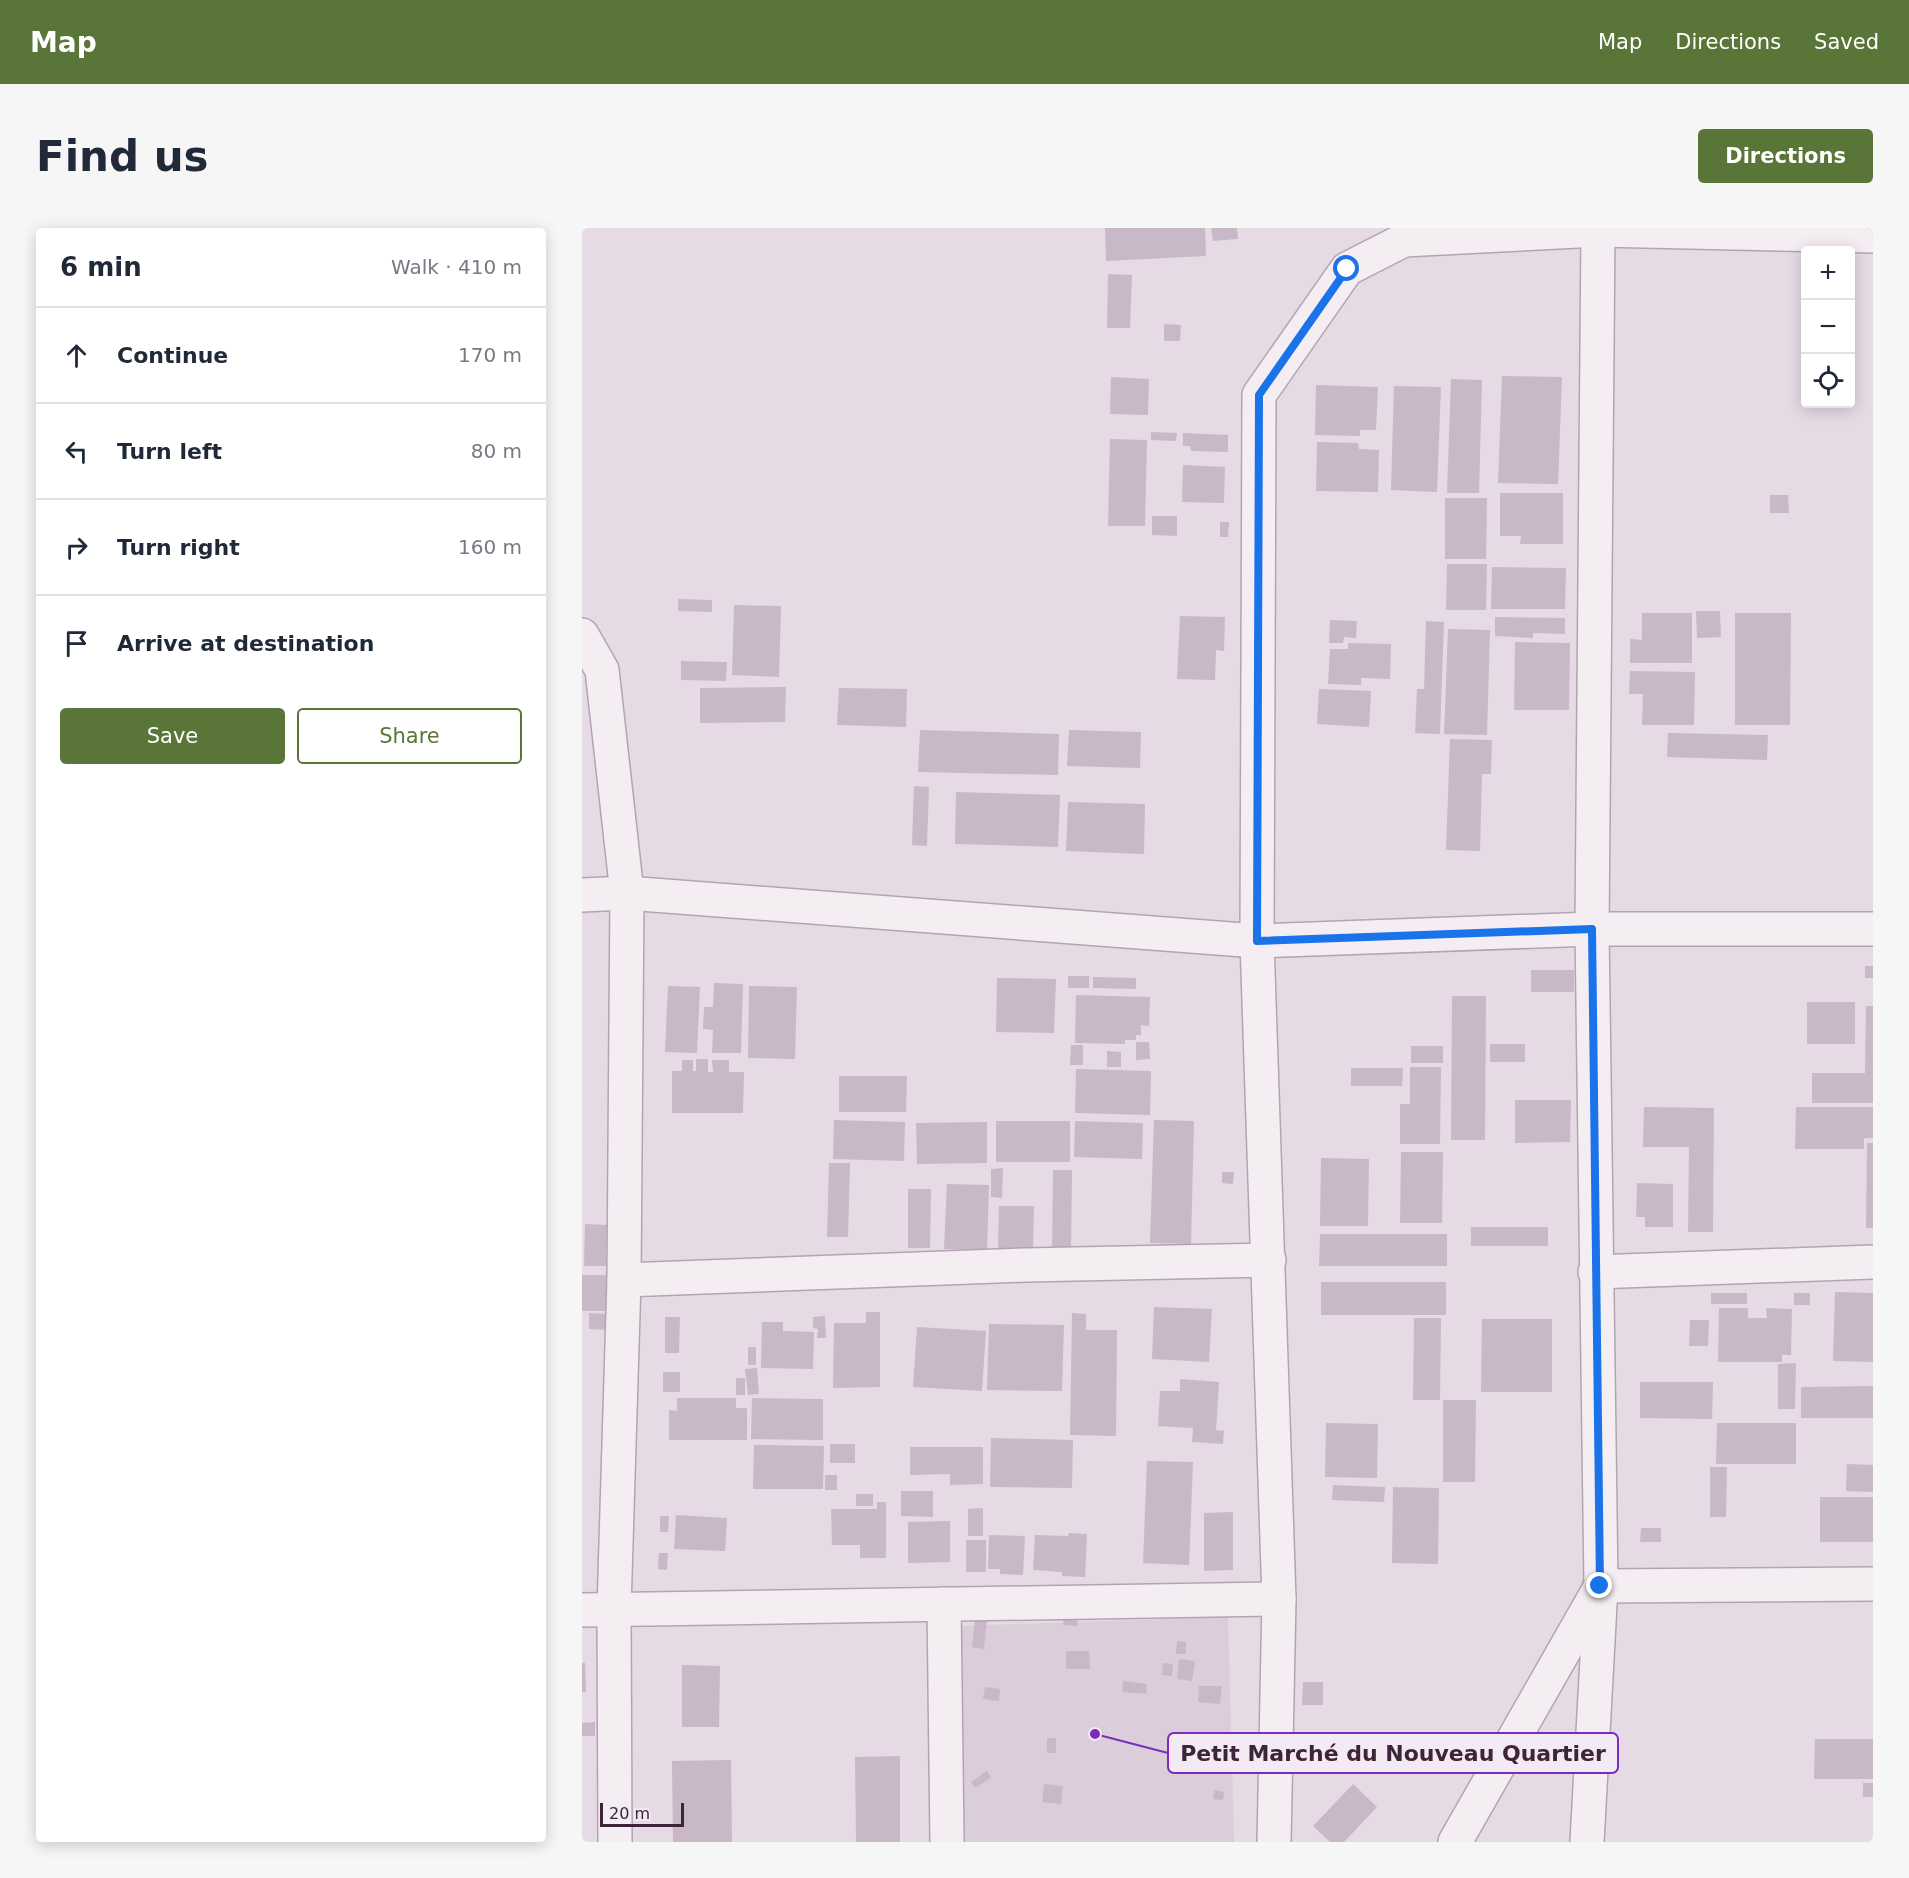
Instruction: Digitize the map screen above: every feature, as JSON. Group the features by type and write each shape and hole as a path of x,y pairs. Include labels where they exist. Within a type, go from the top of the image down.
{"street":[{"path":"1587,1842 1600,1586 1592,929 1598,230"},
{"path":"1274,1842 1279,1599 1257,941 1259,395 1347,269 1404,240 1598,230 1873,236"},
{"path":"582,635 602,670 627,894 624,1280 598,1609 615,1842"},
{"path":"582,895 627,894 1257,941 1592,929 1873,929"},
{"path":"624,1280 1026,1265 1269,1260"},
{"path":"1595,1272 1873,1262"},
{"path":"1600,1586 1873,1584"},
{"path":"1455,1842 1600,1586"},
{"path":"598,1609 1279,1599"},
{"path":"944,1604 947,1842"}],"shaded area":[{"path":"1228,1617 1234,1842 961,1842 956,1626"}],"building":[{"path":"1105,228 1205,228 1206,256 1106,261"},
{"path":"1211,228 1237,228 1238,239 1213,241"},
{"path":"1108,274 1132,275 1130,328 1107,328"},
{"path":"1164,324 1181,325 1180,341 1164,341"},
{"path":"1502,376 1562,377 1558,484 1498,483"},
{"path":"1111,377 1149,379 1148,415 1110,414"},
{"path":"1451,379 1482,380 1479,493 1447,493"},
{"path":"1316,385 1378,387 1376,430 1360,430 1360,436 1315,435"},
{"path":"1394,386 1441,387 1437,492 1391,490"},
{"path":"1151,432 1177,433 1176,441 1151,440"},
{"path":"1183,433 1228,435 1228,452 1191,451 1190,446 1183,446"},
{"path":"1110,439 1147,440 1145,526 1108,526"},
{"path":"1317,442 1358,443 1359,449 1379,450 1378,492 1316,491"},
{"path":"1183,465 1225,467 1224,503 1182,502"},
{"path":"1500,493 1563,493 1563,544 1520,544 1521,536 1500,536"},
{"path":"1770,495 1788,495 1789,513 1770,513"},
{"path":"1445,498 1487,498 1486,559 1445,559"},
{"path":"1152,516 1177,516 1177,536 1152,535"},
{"path":"1220,522 1229,522 1228,537 1220,537"},
{"path":"1447,564 1487,564 1486,610 1446,610"},
{"path":"1492,567 1566,568 1565,609 1491,609"},
{"path":"678,599 712,600 712,612 678,611"},
{"path":"734,605 781,606 779,677 732,675"},
{"path":"1696,611 1720,611 1721,637 1697,638"},
{"path":"1642,613 1692,613 1692,663 1630,663 1630,639 1642,640"},
{"path":"1735,613 1791,613 1790,725 1735,725"},
{"path":"1180,616 1225,617 1224,651 1216,650 1215,680 1177,679"},
{"path":"1495,617 1565,618 1565,634 1533,633 1533,638 1495,636"},
{"path":"1330,620 1357,621 1356,638 1344,637 1343,643 1329,643"},
{"path":"1426,621 1444,622 1440,734 1415,733 1417,689 1424,689"},
{"path":"1448,629 1490,630 1487,735 1444,734"},
{"path":"1515,642 1570,643 1569,710 1514,710"},
{"path":"1348,643 1391,644 1390,679 1361,678 1361,685 1328,684 1330,649 1348,649"},
{"path":"681,661 727,662 726,681 681,680"},
{"path":"1630,671 1695,672 1694,725 1642,725 1643,694 1629,694"},
{"path":"786,687 785,722 700,723 700,688"},
{"path":"839,688 907,689 906,727 837,725"},
{"path":"1319,689 1371,691 1369,727 1317,724"},
{"path":"920,730 1059,734 1058,775 918,772"},
{"path":"1069,730 1141,732 1140,768 1067,766"},
{"path":"1668,733 1768,735 1767,760 1667,757"},
{"path":"1450,739 1492,740 1491,774 1482,774 1480,851 1446,850"},
{"path":"914,786 929,787 927,846 912,845"},
{"path":"956,792 1060,795 1058,847 955,844"},
{"path":"1068,802 1145,804 1144,854 1066,851"},
{"path":"1865,966 1873,966 1873,978 1865,978"},
{"path":"1531,970 1574,970 1574,992 1531,992"},
{"path":"1068,976 1089,976 1089,988 1068,988"},
{"path":"1093,977 1136,978 1136,989 1093,988"},
{"path":"997,978 1056,979 1054,1033 996,1032"},
{"path":"714,983 743,984 741,1053 712,1053 713,1030 703,1029 704,1007 713,1007"},
{"path":"668,986 700,987 697,1053 665,1052"},
{"path":"749,986 797,987 795,1059 748,1058"},
{"path":"1076,995 1150,997 1149,1026 1141,1025 1141,1035 1136,1035 1136,1040 1125,1040 1125,1044 1075,1043"},
{"path":"1452,996 1486,996 1485,1140 1451,1140"},
{"path":"1807,1002 1855,1002 1855,1044 1807,1044"},
{"path":"1866,1006 1873,1006 1873,1103 1812,1103 1812,1073 1865,1073"},
{"path":"1136,1042 1149,1042 1150,1059 1136,1060"},
{"path":"1490,1044 1525,1044 1525,1062 1490,1062"},
{"path":"1071,1045 1083,1045 1083,1065 1070,1065"},
{"path":"1411,1046 1443,1046 1443,1063 1411,1063"},
{"path":"1107,1051 1121,1052 1121,1067 1107,1067"},
{"path":"696,1059 708,1059 708,1072 713,1072 712,1060 729,1060 729,1072 744,1072 743,1113 672,1113 672,1071 682,1071 682,1060 693,1060 693,1071 696,1071"},
{"path":"1410,1067 1441,1067 1440,1144 1400,1144 1400,1104 1410,1104"},
{"path":"1351,1068 1403,1068 1402,1086 1351,1086"},
{"path":"1076,1069 1151,1071 1150,1115 1075,1113"},
{"path":"839,1076 907,1076 906,1112 839,1112"},
{"path":"1515,1100 1571,1100 1570,1142 1515,1143"},
{"path":"1644,1107 1714,1108 1713,1232 1688,1232 1689,1147 1643,1147"},
{"path":"1796,1107 1873,1107 1873,1138 1864,1138 1864,1149 1795,1149"},
{"path":"834,1120 905,1122 904,1161 833,1159"},
{"path":"1154,1120 1194,1121 1191,1244 1150,1243"},
{"path":"996,1121 1070,1121 1070,1162 996,1162"},
{"path":"1075,1121 1143,1123 1142,1159 1074,1157"},
{"path":"987,1122 987,1163 917,1164 916,1123"},
{"path":"1867,1143 1873,1143 1873,1228 1866,1228"},
{"path":"1401,1152 1443,1152 1442,1223 1400,1223"},
{"path":"1321,1158 1369,1159 1368,1226 1320,1226"},
{"path":"829,1163 850,1163 848,1237 827,1237"},
{"path":"1003,1168 1002,1198 991,1197 991,1169"},
{"path":"1053,1170 1072,1170 1071,1252 1052,1252"},
{"path":"1222,1172 1234,1172 1233,1184 1222,1183"},
{"path":"1637,1183 1673,1184 1673,1227 1645,1227 1645,1217 1636,1217"},
{"path":"947,1184 989,1185 987,1250 944,1249"},
{"path":"908,1189 931,1189 930,1248 908,1248"},
{"path":"999,1206 1034,1206 1033,1248 998,1248"},
{"path":"585,1224 607,1225 606,1266 584,1266"},
{"path":"1471,1227 1548,1227 1548,1246 1471,1246"},
{"path":"1320,1234 1447,1234 1447,1266 1319,1266"},
{"path":"582,1275 607,1275 606,1311 582,1311"},
{"path":"1321,1282 1446,1282 1446,1315 1321,1315"},
{"path":"1835,1292 1873,1293 1873,1362 1833,1361"},
{"path":"1711,1293 1747,1293 1747,1304 1711,1304"},
{"path":"1794,1293 1810,1293 1810,1305 1794,1305"},
{"path":"1154,1307 1212,1309 1209,1362 1152,1359"},
{"path":"1719,1308 1748,1308 1748,1318 1767,1318 1766,1308 1792,1309 1791,1355 1782,1355 1782,1362 1718,1362"},
{"path":"866,1312 880,1312 880,1387 833,1388 834,1323 866,1323"},
{"path":"589,1313 611,1314 611,1330 589,1329"},
{"path":"1072,1313 1086,1314 1086,1330 1117,1330 1116,1436 1070,1435"},
{"path":"825,1316 826,1338 817,1338 818,1329 813,1328 813,1317"},
{"path":"665,1317 680,1317 679,1353 665,1353"},
{"path":"1414,1318 1441,1318 1440,1400 1413,1400"},
{"path":"1482,1319 1552,1319 1552,1392 1481,1392"},
{"path":"1690,1320 1709,1320 1708,1346 1689,1346"},
{"path":"762,1322 783,1322 783,1331 814,1332 813,1369 761,1368"},
{"path":"989,1324 1064,1325 1062,1391 987,1390"},
{"path":"917,1327 986,1331 982,1391 913,1387"},
{"path":"748,1347 756,1347 756,1365 748,1365"},
{"path":"1796,1363 1795,1409 1778,1409 1778,1364"},
{"path":"757,1368 759,1394 748,1395 745,1369"},
{"path":"663,1372 680,1372 680,1392 663,1392"},
{"path":"736,1378 745,1378 745,1395 736,1395"},
{"path":"1180,1379 1219,1382 1216,1430 1224,1431 1223,1444 1192,1442 1193,1428 1158,1426 1160,1391 1180,1391"},
{"path":"1640,1382 1713,1382 1712,1419 1640,1418"},
{"path":"1873,1386 1873,1418 1801,1418 1801,1387"},
{"path":"677,1398 736,1398 736,1408 747,1408 747,1440 669,1440 669,1410 677,1411"},
{"path":"752,1398 823,1399 823,1440 751,1439"},
{"path":"1443,1400 1476,1400 1475,1482 1443,1482"},
{"path":"1326,1423 1378,1424 1377,1478 1325,1477"},
{"path":"1717,1423 1796,1423 1796,1464 1716,1464"},
{"path":"991,1438 1073,1440 1072,1488 990,1487"},
{"path":"830,1444 855,1444 855,1463 830,1463"},
{"path":"754,1445 824,1446 823,1489 753,1489"},
{"path":"910,1447 983,1447 983,1484 950,1485 950,1474 910,1475"},
{"path":"1147,1461 1193,1462 1189,1565 1143,1563"},
{"path":"1847,1464 1873,1465 1873,1492 1846,1491"},
{"path":"1710,1467 1727,1467 1726,1517 1710,1517"},
{"path":"825,1475 837,1475 837,1490 825,1490"},
{"path":"1333,1485 1385,1487 1384,1502 1332,1500"},
{"path":"1393,1487 1439,1488 1438,1564 1392,1563"},
{"path":"901,1491 933,1491 933,1517 901,1516"},
{"path":"856,1494 873,1494 873,1506 856,1506"},
{"path":"1820,1497 1873,1497 1873,1542 1820,1542"},
{"path":"877,1502 886,1502 886,1558 860,1558 860,1545 832,1545 831,1509 877,1509"},
{"path":"983,1508 983,1536 968,1536 968,1509"},
{"path":"1233,1512 1233,1570 1204,1571 1204,1513"},
{"path":"676,1515 727,1518 725,1551 674,1549"},
{"path":"660,1516 669,1516 668,1532 660,1532"},
{"path":"950,1521 950,1562 908,1563 908,1522"},
{"path":"1641,1528 1661,1528 1661,1542 1640,1542"},
{"path":"1069,1533 1087,1534 1085,1577 1062,1576 1062,1572 1033,1570 1035,1535 1068,1536"},
{"path":"989,1535 1025,1536 1023,1575 1000,1574 1000,1569 988,1569"},
{"path":"966,1540 986,1540 986,1572 966,1572"},
{"path":"659,1553 668,1553 667,1570 658,1569"},
{"path":"1065,1609 1078,1610 1077,1626 1063,1625"},
{"path":"975,1620 987,1621 984,1649 972,1647"},
{"path":"1177,1641 1186,1642 1186,1654 1176,1654"},
{"path":"1066,1651 1089,1651 1090,1669 1066,1669"},
{"path":"1179,1659 1195,1661 1192,1681 1177,1679"},
{"path":"582,1663 585,1663 586,1692 582,1692"},
{"path":"1163,1663 1173,1664 1172,1676 1162,1675"},
{"path":"682,1665 720,1666 719,1727 682,1727"},
{"path":"1123,1681 1147,1684 1146,1694 1122,1692"},
{"path":"1303,1682 1323,1682 1323,1705 1302,1705"},
{"path":"1199,1686 1222,1686 1220,1704 1198,1702"},
{"path":"985,1687 1000,1689 999,1701 983,1699"},
{"path":"595,1722 595,1736 582,1736 582,1723"},
{"path":"1047,1738 1056,1738 1056,1753 1047,1753"},
{"path":"1815,1739 1873,1739 1873,1779 1814,1779"},
{"path":"900,1756 900,1842 856,1842 855,1757"},
{"path":"731,1760 732,1842 673,1842 672,1761"},
{"path":"987,1771 991,1778 975,1788 971,1782"},
{"path":"1863,1783 1873,1783 1873,1797 1863,1797"},
{"path":"1044,1784 1063,1786 1061,1804 1042,1802"},
{"path":"1353,1784 1377,1807 1344,1842 1330,1842 1313,1826"},
{"path":"1214,1790 1224,1792 1223,1800 1213,1799"}],"place":[{"name":"Petit Marché du Nouveau Quartier","path":"1095,1734"}],"route":[{"path":"1347,269 1259,395 1257,941 1592,929 1600,1586"}]}
